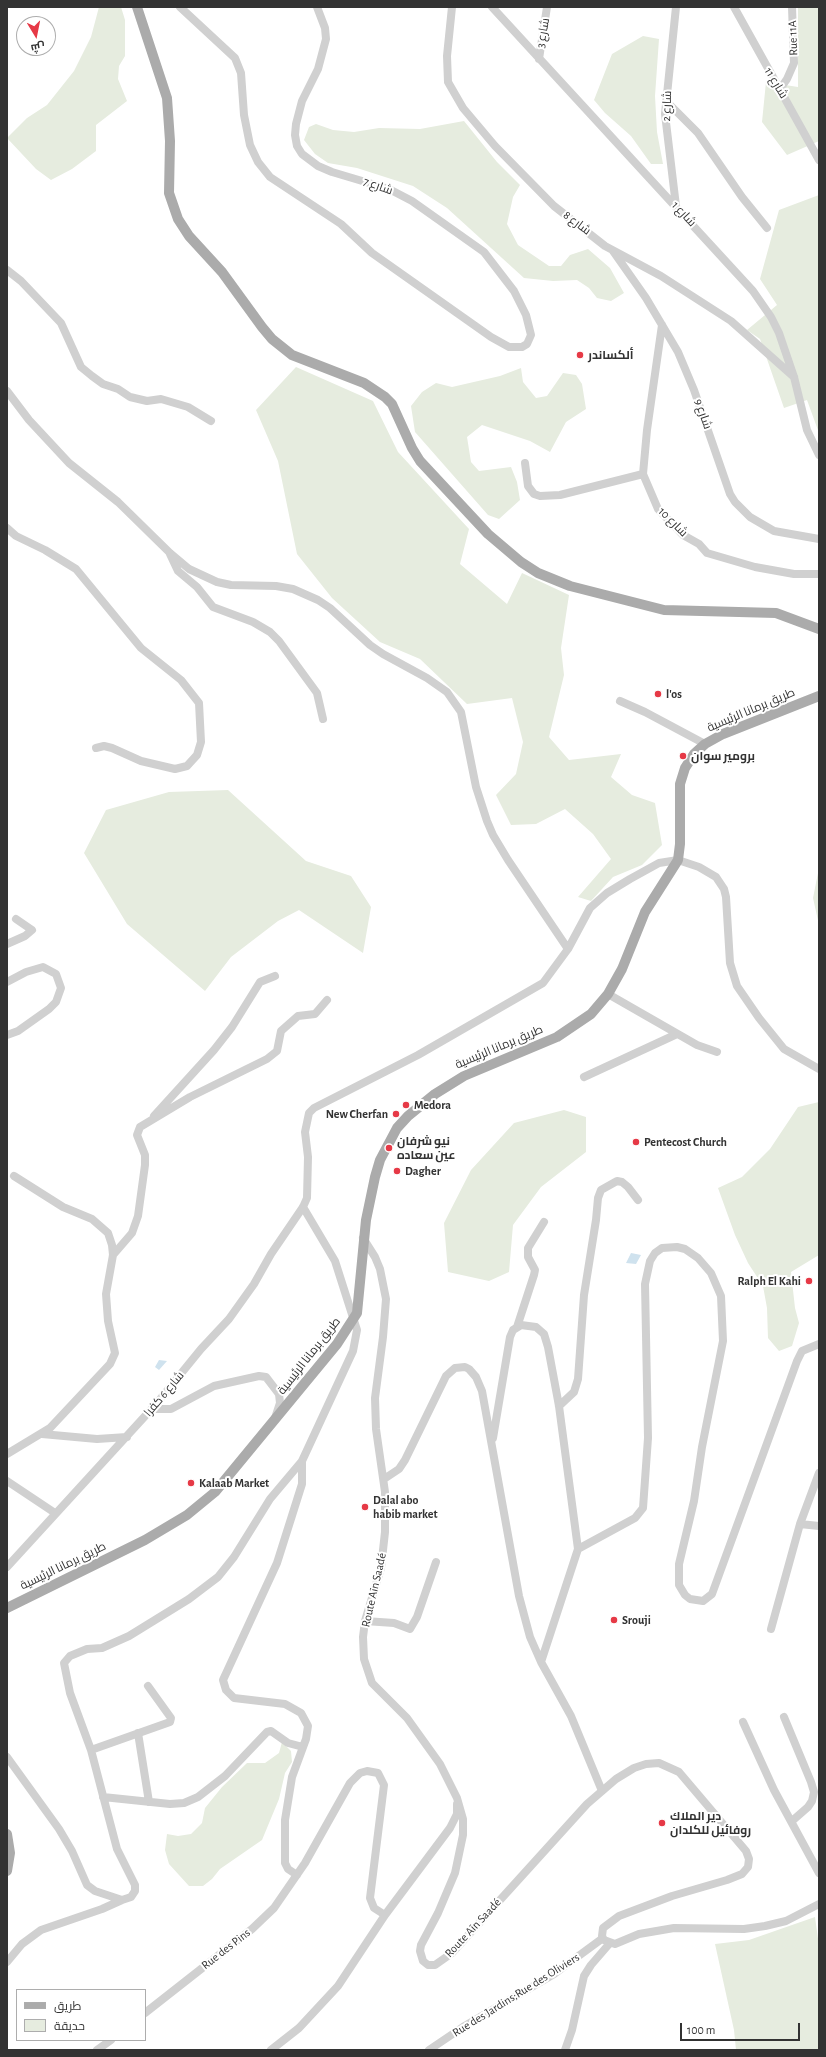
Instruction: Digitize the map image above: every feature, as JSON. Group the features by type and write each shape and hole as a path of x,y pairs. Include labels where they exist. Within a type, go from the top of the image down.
{"main road":[{"path":"137,7 167,98 170,141 169,187 172,205 178,219 189,236 222,272 272,339 292,355 364,383 385,397 392,404 412,448 420,461 488,534 521,562 538,573 570,586 664,610 776,613 819,629"},
{"name":"طريق برمانا الرئيسية","path":"7,1608 138,1544 187,1515 215,1492 337,1344 355,1317 360,1301 364,1238 373,1183 380,1160 397,1128 408,1116 435,1094 464,1076 541,1044 568,1030 591,1014 608,994 622,969 645,912 678,860 680,844 680,784 688,763 694,754 705,744 744,725 819,696"},
{"path":"7,1834 10,1853 7,1871"}],"street":[{"name":"شارع 7","path":"180,7 235,58 241,72 244,115 250,145 258,162 270,177 341,224 372,253 491,337 509,347 522,348 527,344 531,334 526,315 514,291 484,252 412,200 389,189 332,172 318,166 302,154 295,135 296,124 302,101 318,69 326,39 325,28 318,7"},
{"name":"شارع 8","path":"452,7 447,73 451,88 463,108 495,146 543,195 612,250 661,276 725,317 794,377"},
{"name":"شارع 1","path":"492,7 753,291 771,317 779,333 794,377 807,430 819,455"},
{"name":"شارع 3","path":"539,59 547,7"},
{"name":"شارع 2","path":"676,7 666,101 666,130 676,206"},
{"name":"شارع 11","path":"734,7 819,160"},
{"name":"Rue 11A","path":"780,89 787,79 794,63 792,7"},
{"path":"666,101 698,133 742,197 766,228"},
{"name":"شارع 9","path":"612,250 662,325 688,373 730,494 735,502 750,517 774,531 819,539"},
{"path":"7,270 21,281 61,323 81,367 92,376 103,384 118,389 130,397 147,401 161,399 188,407 211,421"},
{"name":"شارع 10","path":"662,325 647,430 643,474 649,492 658,509 683,535 699,544 707,553 755,567 794,574 819,574"},
{"path":"7,391 29,420 69,463 118,502 170,553 189,569 209,580 231,585 276,586 293,589 318,600 330,608 370,645 383,654 427,678 447,692 461,712 476,787 493,834 508,860 568,949"},
{"path":"525,463 528,486 534,494 540,496 560,495 643,474"},
{"path":"7,528 16,536 44,550 76,569 141,648 181,680 198,703 202,742 197,755 187,766 175,769 141,761 112,748 104,746 96,748"},
{"path":"170,553 178,571 197,588 213,607 252,622 270,632 279,641 317,693 324,719"},
{"path":"620,701 646,712 705,744"},
{"path":"7,1962 22,1944 41,1930 102,1909 131,1897 136,1888 120,1856 91,1750 70,1693 64,1670 64,1661 70,1656 87,1649 102,1648 129,1636 189,1599 218,1577 234,1557 270,1499 302,1461 354,1351 357,1330 355,1317 335,1260 303,1207 308,1187 306,1132 309,1113 314,1108 418,1055 543,983 568,949 590,908 607,893 659,863 678,860 709,872 721,883 726,897 730,964 737,986 759,1018 784,1049 819,1070"},
{"path":"7,944 25,936 32,930 16,919"},
{"path":"7,982 26,972 43,967 56,974 61,988 56,1002 48,1009 18,1031 7,1035"},
{"path":"150,1121 157,1111 223,1038 260,982 275,976"},
{"path":"608,994 697,1045 717,1052"},
{"path":"113,1255 129,1238 135,1227 145,1165 145,1155 137,1135 140,1127 190,1097 267,1059 277,1051 281,1031 298,1016 315,1014 327,1000"},
{"path":"584,1077 677,1034"},
{"path":"7,1454 42,1434 64,1413 113,1358 115,1353 108,1321 106,1294 113,1255 112,1245 108,1233 102,1226 92,1219 63,1207 14,1176"},
{"path":"559,1406 574,1392 578,1379 584,1294 598,1198 601,1190 617,1181 622,1182 638,1200"},
{"name":"شارع 6 كفرا","path":"7,1567 55,1513 127,1437 201,1349 229,1320 303,1207"},
{"path":"492,1447 508,1345 513,1330 517,1327 534,1276 535,1270 528,1256 528,1248 544,1222"},
{"name":"Route Aïn Saadé","path":"364,1238 380,1269 386,1299 384,1337 375,1398 379,1452 384,1479 386,1510 384,1551 366,1621 363,1649 366,1667 372,1683 407,1718 440,1764 457,1798 463,1819 462,1839 455,1873 446,1896 424,1939 420,1951 423,1961 428,1965 439,1964 452,1953 545,1848 602,1791 622,1776 646,1764 659,1763 674,1768 746,1851 749,1859 748,1867 742,1874 672,1896 619,1916 605,1926 602,1933 603,1938"},
{"path":"578,1549 635,1518 643,1508 648,1438 645,1284 648,1268 655,1253 662,1248 669,1246 677,1247 691,1253 711,1272 722,1296 723,1341 702,1447 694,1501 679,1564 679,1585 685,1595 690,1599 702,1601 712,1594 797,1361 802,1351 819,1344"},
{"path":"517,1327 531,1326 540,1329 544,1334 559,1406 578,1549 542,1662"},
{"path":"384,1479 399,1469 414,1442 446,1376 455,1368 465,1367 473,1373 478,1381 492,1447 519,1596 530,1637 571,1716 602,1791"},
{"path":"152,1409 171,1409 214,1386 259,1376 266,1377 279,1394 280,1403 275,1418"},
{"path":"42,1434 97,1439 127,1437"},
{"path":"297,1875 288,1869 285,1863 285,1820 292,1778 306,1740 308,1726 300,1713 285,1704 234,1698 230,1695 224,1683 284,1543 302,1484 302,1461"},
{"path":"771,1629 800,1524 819,1473"},
{"path":"7,1481 55,1513"},
{"path":"800,1524 819,1526"},
{"path":"366,1621 394,1623 410,1629 417,1617 436,1562"},
{"path":"91,1750 168,1724 171,1720 148,1686"},
{"path":"784,1717 814,1792 814,1798 808,1807 792,1822"},
{"path":"743,1722 774,1790 819,1873"},
{"path":"103,1797 175,1804 198,1797 225,1776 267,1732 271,1731 288,1743 303,1747"},
{"path":"138,1733 149,1802"},
{"path":"7,1757 60,1829 72,1851 87,1885 94,1891 122,1900"},
{"name":"Rue des Pins","path":"146,2012 252,1929 274,1908 297,1875 350,1783 360,1773 366,1771 375,1771 382,1777 384,1785 370,1898 374,1908 385,1915"},
{"path":"271,2050 299,2028 334,1990 351,1967 385,1915 450,1828 457,1814 457,1798"},
{"path":"603,1938 610,1943 618,1943 652,1931 674,1928 744,1929 765,1926 786,1921 819,1904"},
{"name":"Rue des Jardins;Rue des Oliviers","path":"429,2050 495,2008 554,1974 603,1938"},
{"path":"565,2050 572,2030 584,1976 591,1965 610,1943"},
{"path":"97,2050 110,2041"}],"green space":[{"path":"99,7 121,7 125,20 125,56 119,66 118,79 127,101 96,125 96,151 72,169 51,180 36,169 7,138 27,118 47,105 74,71 91,37"},
{"path":"798,7 819,7 819,141 787,155 762,122 766,82 798,87"},
{"path":"643,36 659,39 655,96 657,132 663,164 651,164 631,136 605,113 594,100 612,54"},
{"path":"464,121 497,162 520,185 513,197 507,224 518,245 549,266 561,266 570,255 588,249 610,268 624,293 611,301 597,298 589,288 577,280 553,281 524,278 447,208 413,186 357,168 328,163 315,154 304,140 309,127 316,124 333,130 354,132 379,128 420,129"},
{"path":"819,195 819,433 807,400 784,408 760,339 747,330 777,305 760,279 779,210"},
{"path":"296,367 373,401 398,452 469,529 460,564 507,604 522,573 569,595 561,648 564,675 549,737 569,760 621,754 611,777 632,795 655,803 662,845 642,865 613,877 591,901 578,897 611,859 593,834 565,809 536,824 511,825 496,795 516,774 523,742 512,698 467,704 420,659 380,642 332,598 297,554 278,461 256,410"},
{"path":"521,368 523,382 536,398 547,396 563,373 576,375 582,384 586,409 566,422 550,452 530,441 482,425 467,437 471,462 479,471 511,467 517,482 520,500 499,519 488,515 415,432 411,406 422,392 436,383 452,387 500,376"},
{"path":"228,790 306,861 351,876 371,907 363,953 299,910 278,921 231,957 205,991 127,924 84,853 106,810 169,792"},
{"path":"819,868 819,925 813,898"},
{"path":"819,1102 819,1255 791,1272 795,1308 799,1323 792,1346 779,1351 768,1338 767,1308 763,1286 748,1263 735,1235 718,1188 742,1177 770,1149 798,1107"},
{"path":"564,1110 586,1117 586,1152 541,1187 513,1225 509,1272 489,1281 448,1272 444,1223 471,1170 514,1123"},
{"path":"282,1742 291,1751 292,1762 285,1773 279,1799 262,1840 220,1869 212,1879 203,1886 189,1886 169,1864 165,1850 167,1834 178,1836 191,1834 202,1823 205,1808 222,1787 247,1763 265,1763 279,1753"},
{"path":"815,1917 819,1946 819,2050 736,2050 734,2030 715,1944 749,1940"}],"water":[{"path":"631,1253 641,1255 636,1264 626,1263"},
{"path":"159,1360 167,1361 159,1370 155,1367"}],"place":[{"name":"ألكساندر","path":"580,355"},
{"name":"l'os","path":"658,694"},
{"name":"برومير سوان","path":"683,756"},
{"name":"Medora","path":"406,1105"},
{"name":"New Cherfan","path":"396,1114"},
{"name":"Pentecost Church","path":"636,1142"},
{"name":"نيو شرفان عين سعاده","path":"389,1148"},
{"name":"Dagher","path":"397,1171"},
{"name":"Ralph El Kahi","path":"809,1281"},
{"name":"Kalaab Market","path":"191,1483"},
{"name":"Dalal abo habib market","path":"365,1507"},
{"name":"Srouji","path":"614,1620"},
{"name":"دير الملاك روفائيل للكلدان","path":"662,1823"}]}
